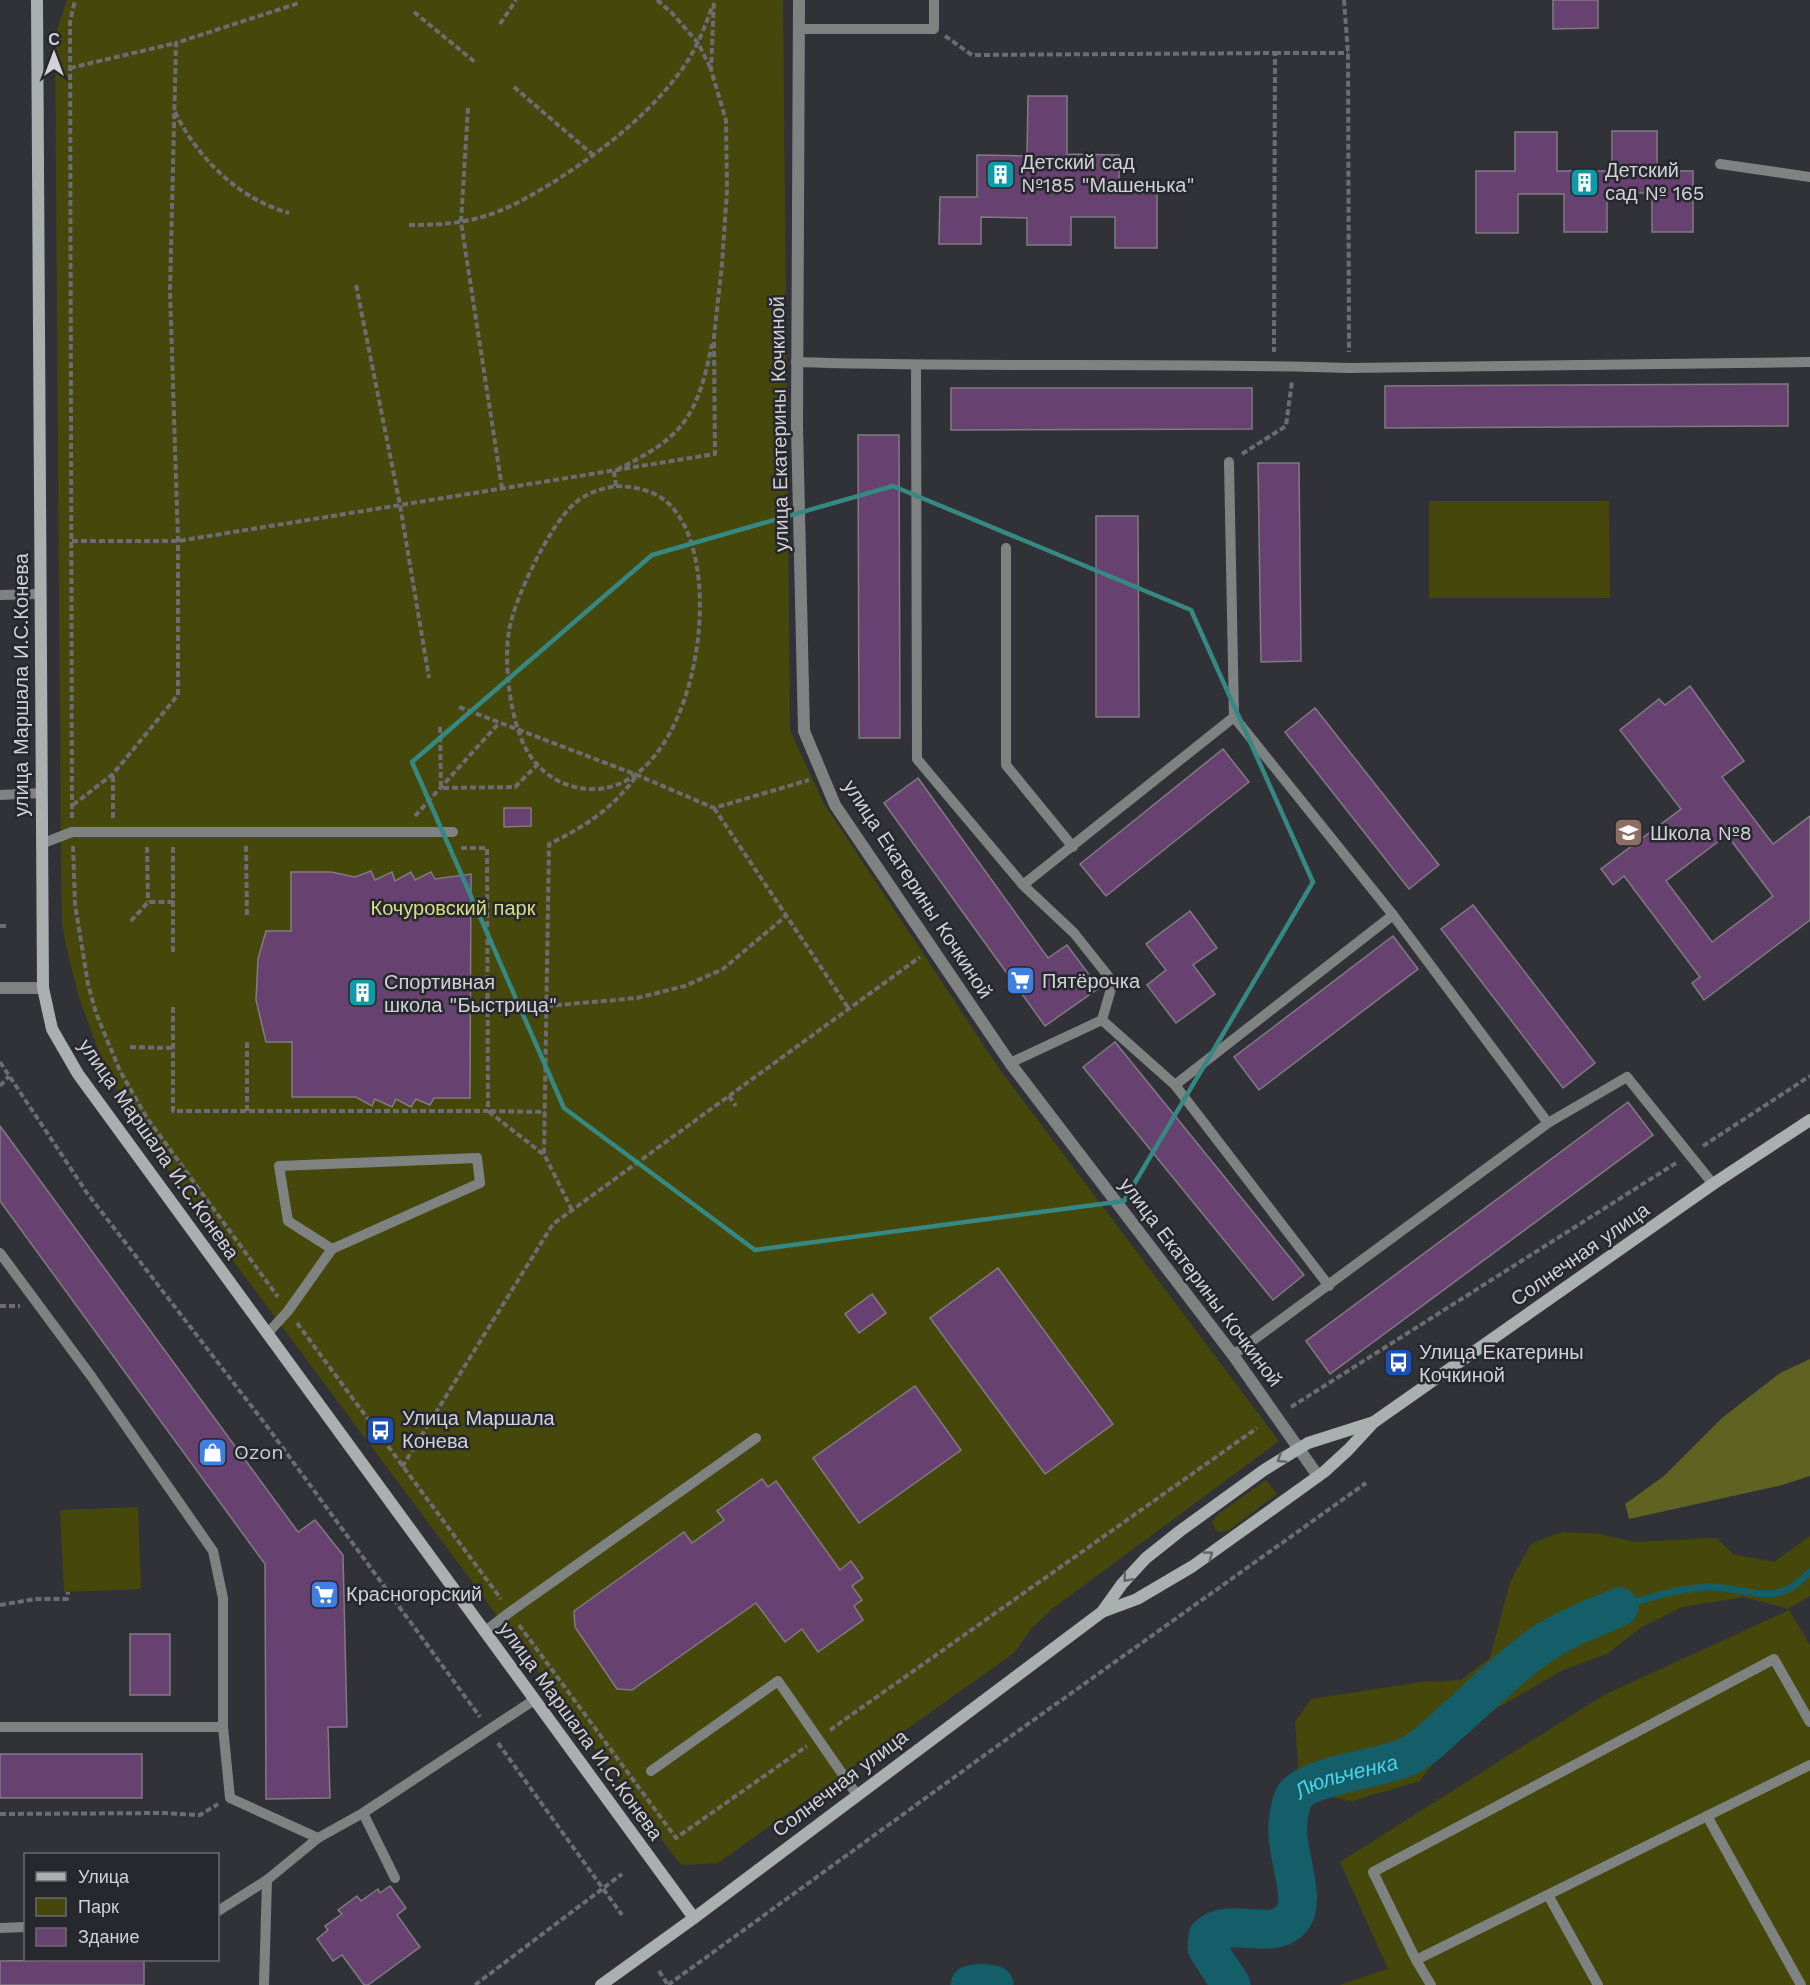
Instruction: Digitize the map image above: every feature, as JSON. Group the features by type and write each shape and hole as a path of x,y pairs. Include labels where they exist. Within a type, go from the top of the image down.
{"main road":[{"name":"улица Маршала И.С.Конева","path":"37,0 40,794 43,988 52,1029 78,1074 694,1918"},
{"name":"Солнечная улица","path":"1102,1612 1137,1599 1193,1566 1318,1476 1348,1450 1374,1422 1713,1184 1810,1120"},
{"name":"Солнечная улица","path":"601,1985 1102,1612 1132,1572 1208,1510 1299,1448 1374,1422"}],"street":[{"name":"улица Екатерины Кочкиной","path":"799,0 796,362 804,730 835,805 1010,1063 1233,1355 1318,1476"},
{"path":"0,988 43,988"}],"lane":[{"path":"799,30 934,29 934,0"},
{"path":"1720,164 1810,177"},
{"path":"796,362 1349,368 1810,362"},
{"path":"916,365 917,759 1023,885 1074,933 1113,982 1102,1020 1010,1063"},
{"path":"1228,462 1234,717 1393,915 1548,1123"},
{"path":"1006,548 1006,765 1073,846"},
{"path":"0,595 40,594"},
{"path":"1023,885 1234,717"},
{"path":"0,795 40,794"},
{"path":"41,844 72,832 453,832"},
{"path":"1175,1084 1393,915"},
{"path":"1102,1020 1175,1084 1329,1286"},
{"path":"1233,1355 1548,1123 1627,1077 1713,1184"},
{"path":"267,1334 288,1311 332,1249 480,1184 477,1158 279,1166 288,1221 332,1249"},
{"path":"0,1253 98,1386 213,1551 223,1598 223,1727 230,1798 318,1838"},
{"path":"484,1632 756,1438"},
{"path":"1431,1985 1372,1872 1774,1659 1810,1722"},
{"path":"651,1772 777,1681 857,1795"},
{"path":"219,1910 267,1880 318,1838 363,1813 534,1700"},
{"path":"0,1727 223,1727"},
{"path":"1416,1960 1810,1765"},
{"path":"363,1813 395,1878"},
{"path":"1707,1816 1802,1985"},
{"path":"264,1985 267,1880"},
{"path":"1548,1895 1598,1985"},
{"path":"0,1928 24,1927"}],"path":[{"path":"75,0 70,22 72,832 75,904 88,984 96,1013 120,1071 147,1118 676,1838 1257,1428"},
{"path":"500,24 516,0"},
{"path":"72,541 177,541 716,454 714,337 727,190 726,120 711,70 698,43 672,13 657,0"},
{"path":"1344,0 1347,53 1349,368"},
{"path":"409,225 436,225 484,217 534,194 593,155 621,134 657,100 686,64 698,43 714,1"},
{"path":"711,70 714,1"},
{"path":"70,68 176,43 299,3"},
{"path":"414,12 476,63"},
{"path":"934,29 972,55 1347,53"},
{"path":"72,806 113,774 178,695 177,541 170,291 176,43"},
{"path":"1274,366 1275,53"},
{"path":"514,87 593,155"},
{"path":"468,108 461,222 502,488"},
{"path":"175,111 184,130 208,160 237,189 273,208 290,213"},
{"path":"356,285 400,504 429,678"},
{"path":"614,471 652,450 683,425 701,391 714,337"},
{"path":"1228,462 1286,426 1294,366"},
{"path":"614,471 616,486"},
{"path":"544,1154 549,844 578,829 599,814 623,794 637,775 648,765 679,714 695,665 699,634 699,580 685,526 668,504 645,490 631,486 616,486 600,489 573,504 562,516 539,555 513,613 506,650 507,671 511,702 524,746 537,765 554,780 568,786 597,790 625,782 637,775"},
{"path":"459,707 637,775 714,808 849,1009"},
{"path":"440,727 441,788 515,787 537,765"},
{"path":"113,774 113,832"},
{"path":"714,808 813,779"},
{"path":"73,846 83,846"},
{"path":"137,846 156,846"},
{"path":"131,921 148,902 147,846"},
{"path":"164,846 183,846"},
{"path":"173,846 173,955"},
{"path":"236,846 246,846"},
{"path":"452,848 487,848 488,1112"},
{"path":"148,902 173,902"},
{"path":"547,1006 637,998 685,986 723,969 786,916"},
{"path":"0,926 9,926"},
{"path":"402,1467 553,1224 932,948"},
{"path":"173,1007 173,1111 545,1112"},
{"path":"247,1042 247,1111"},
{"path":"130,1047 173,1048"},
{"path":"0,1062 87,1193 266,1425 622,1915"},
{"path":"0,1086 9,1076"},
{"path":"1291,1407 1810,1076"},
{"path":"729,1096 736,1106"},
{"path":"488,1112 544,1154 572,1210"},
{"path":"659,1971 668,1985 1000,1744 1366,1483"},
{"path":"0,1605 35,1599 67,1599 68,1592"},
{"path":"0,1814 164,1813 200,1815 230,1798"},
{"path":"475,1985 622,1874"}],"highlighted area":[{"path":"893,486 1191,610 1313,882 1124,1201 755,1250 564,1108 412,762 652,555"}],"green space":[{"name":"Кочуровский парк","path":"67,0 783,0 790,730 823,802 998,1067 1279,1441 1052,1609 1031,1629 1014,1653 718,1863 682,1865 676,1859 225,1250 137,1126 105,1069 79,998 62,923 61,864 55,35"},
{"path":"1429,501 1609,501 1610,598 1429,598"},
{"path":"1266,1480 1277,1494 1228,1531 1219,1532 1215,1529 1212,1522 1217,1515"},
{"path":"138,1507 141,1589 64,1592 60,1510"},
{"path":"1562,1532 1600,1534 1634,1542 1717,1538 1733,1554 1774,1562 1810,1536 1810,1596 1788,1609 1744,1597 1682,1607 1640,1628 1607,1654 1563,1670 1487,1714 1453,1738 1420,1781 1352,1801 1300,1790 1295,1722 1311,1699 1421,1682 1461,1680 1490,1658 1510,1582 1531,1544"},
{"path":"1789,1610 1810,1645 1810,1985 1340,1985 1388,1969 1340,1862 1604,1695"}],"shaded area":[{"path":"1810,1359 1810,1476 1782,1485 1629,1519 1625,1504 1664,1476 1722,1418 1780,1373"}],"building":[{"path":"1553,0 1598,0 1598,28 1553,29"},
{"name":"Детский сад №185 \"Машенька\"","path":"1028,96 1067,96 1067,154 1119,155 1119,193 1157,193 1157,248 1115,248 1115,217 1071,217 1071,245 1027,245 1027,218 981,217 981,244 939,244 940,197 977,197 977,155 1027,156"},
{"name":"Детский сад № 165","path":"1612,131 1657,131 1657,171 1693,171 1693,232 1652,232 1652,193 1607,193 1607,232 1564,232 1564,194 1518,194 1518,233 1476,233 1476,171 1515,171 1515,132 1557,132 1557,171 1612,171"},
{"path":"1788,384 1788,426 1385,428 1385,386"},
{"path":"951,388 1252,388 1252,429 951,430"},
{"path":"858,435 899,435 900,738 859,738"},
{"path":"1258,463 1299,463 1301,661 1261,662"},
{"path":"1096,516 1138,516 1139,717 1096,717"},
{"name":"Школа №8","path":"1690,686 1744,761 1722,777 1773,844 1810,816 1810,920 1704,1000 1692,983 1700,977 1624,876 1613,885 1601,869 1681,809 1620,730 1659,699 1665,705","holes":["1727,835 1773,896 1712,942 1666,881"]},
{"path":"1315,708 1439,865 1409,889 1285,732"},
{"path":"1223,749 1249,782 1106,896 1080,864"},
{"path":"918,778 1048,958 1067,945 1099,988 1045,1026 884,803"},
{"path":"504,808 531,808 531,826 504,827"},
{"name":"Спортивная школа \"Быстрица\"","path":"371,871 375,880 392,872 395,881 411,872 415,880 431,872 435,879 471,874 470,1098 434,1098 430,1105 416,1099 411,1107 396,1099 392,1107 375,1099 372,1106 356,1097 292,1097 292,1042 266,1042 256,1000 258,959 266,931 291,931 291,872 331,872 355,877"},
{"path":"1473,905 1595,1063 1563,1088 1441,929"},
{"path":"1190,911 1217,948 1193,965 1215,994 1176,1023 1147,985 1166,970 1146,944"},
{"path":"1393,936 1418,969 1259,1090 1234,1057"},
{"path":"1115,1042 1304,1275 1273,1300 1083,1067"},
{"path":"1628,1102 1653,1135 1330,1374 1306,1341"},
{"path":"0,1126 298,1532 315,1520 343,1555 347,1727 328,1727 330,1798 266,1799 265,1564 0,1201"},
{"path":"998,1268 1113,1424 1045,1474 930,1318"},
{"path":"872,1294 886,1313 859,1333 845,1314"},
{"path":"915,1386 961,1450 859,1523 813,1458"},
{"path":"762,1479 768,1487 776,1481 840,1570 851,1561 863,1578 852,1586 862,1600 854,1606 863,1620 818,1652 802,1629 785,1642 756,1603 632,1690 617,1689 575,1627 574,1611 684,1532 692,1543 724,1520 717,1511"},
{"path":"130,1634 170,1634 170,1695 130,1695"},
{"path":"0,1754 142,1754 142,1798 0,1798"},
{"path":"390,1886 406,1908 397,1915 420,1947 368,1985 364,1985 342,1955 333,1961 317,1939 328,1930 325,1926 342,1914 338,1910 357,1896 361,1901 378,1889 380,1893"},
{"path":"0,1961 144,1961 144,1985 0,1985"}],"waterway":[{"path":"1619,1607 1664,1594 1698,1588 1720,1587 1772,1594 1792,1587 1810,1572"},
{"name":"Люльченка","path":"1231,1985 1207,1948 1208,1936 1217,1930 1228,1928 1275,1928 1285,1925 1293,1917 1296,1910 1297,1889 1289,1845 1288,1822 1294,1797 1301,1789 1330,1778 1409,1756 1429,1742 1536,1648 1571,1628 1619,1607"},
{"name":"Люльченка","path":"970,1985 980,1983 994,1985"}],"place":[{"name":"Детский сад №185 \"Машенька\"","path":"1000,174"},
{"name":"Детский сад № 165","path":"1584,182"},
{"name":"Школа №8","path":"1629,833"},
{"name":"Пятёрочка","path":"1021,981"},
{"name":"Спортивная школа \"Быстрица\"","path":"363,993"},
{"name":"Улица Екатерины Кочкиной","path":"1398,1363"},
{"name":"Улица Маршала Конева","path":"381,1430"},
{"name":"Ozon","path":"213,1452"},
{"name":"Красногорский","path":"325,1594"}]}
